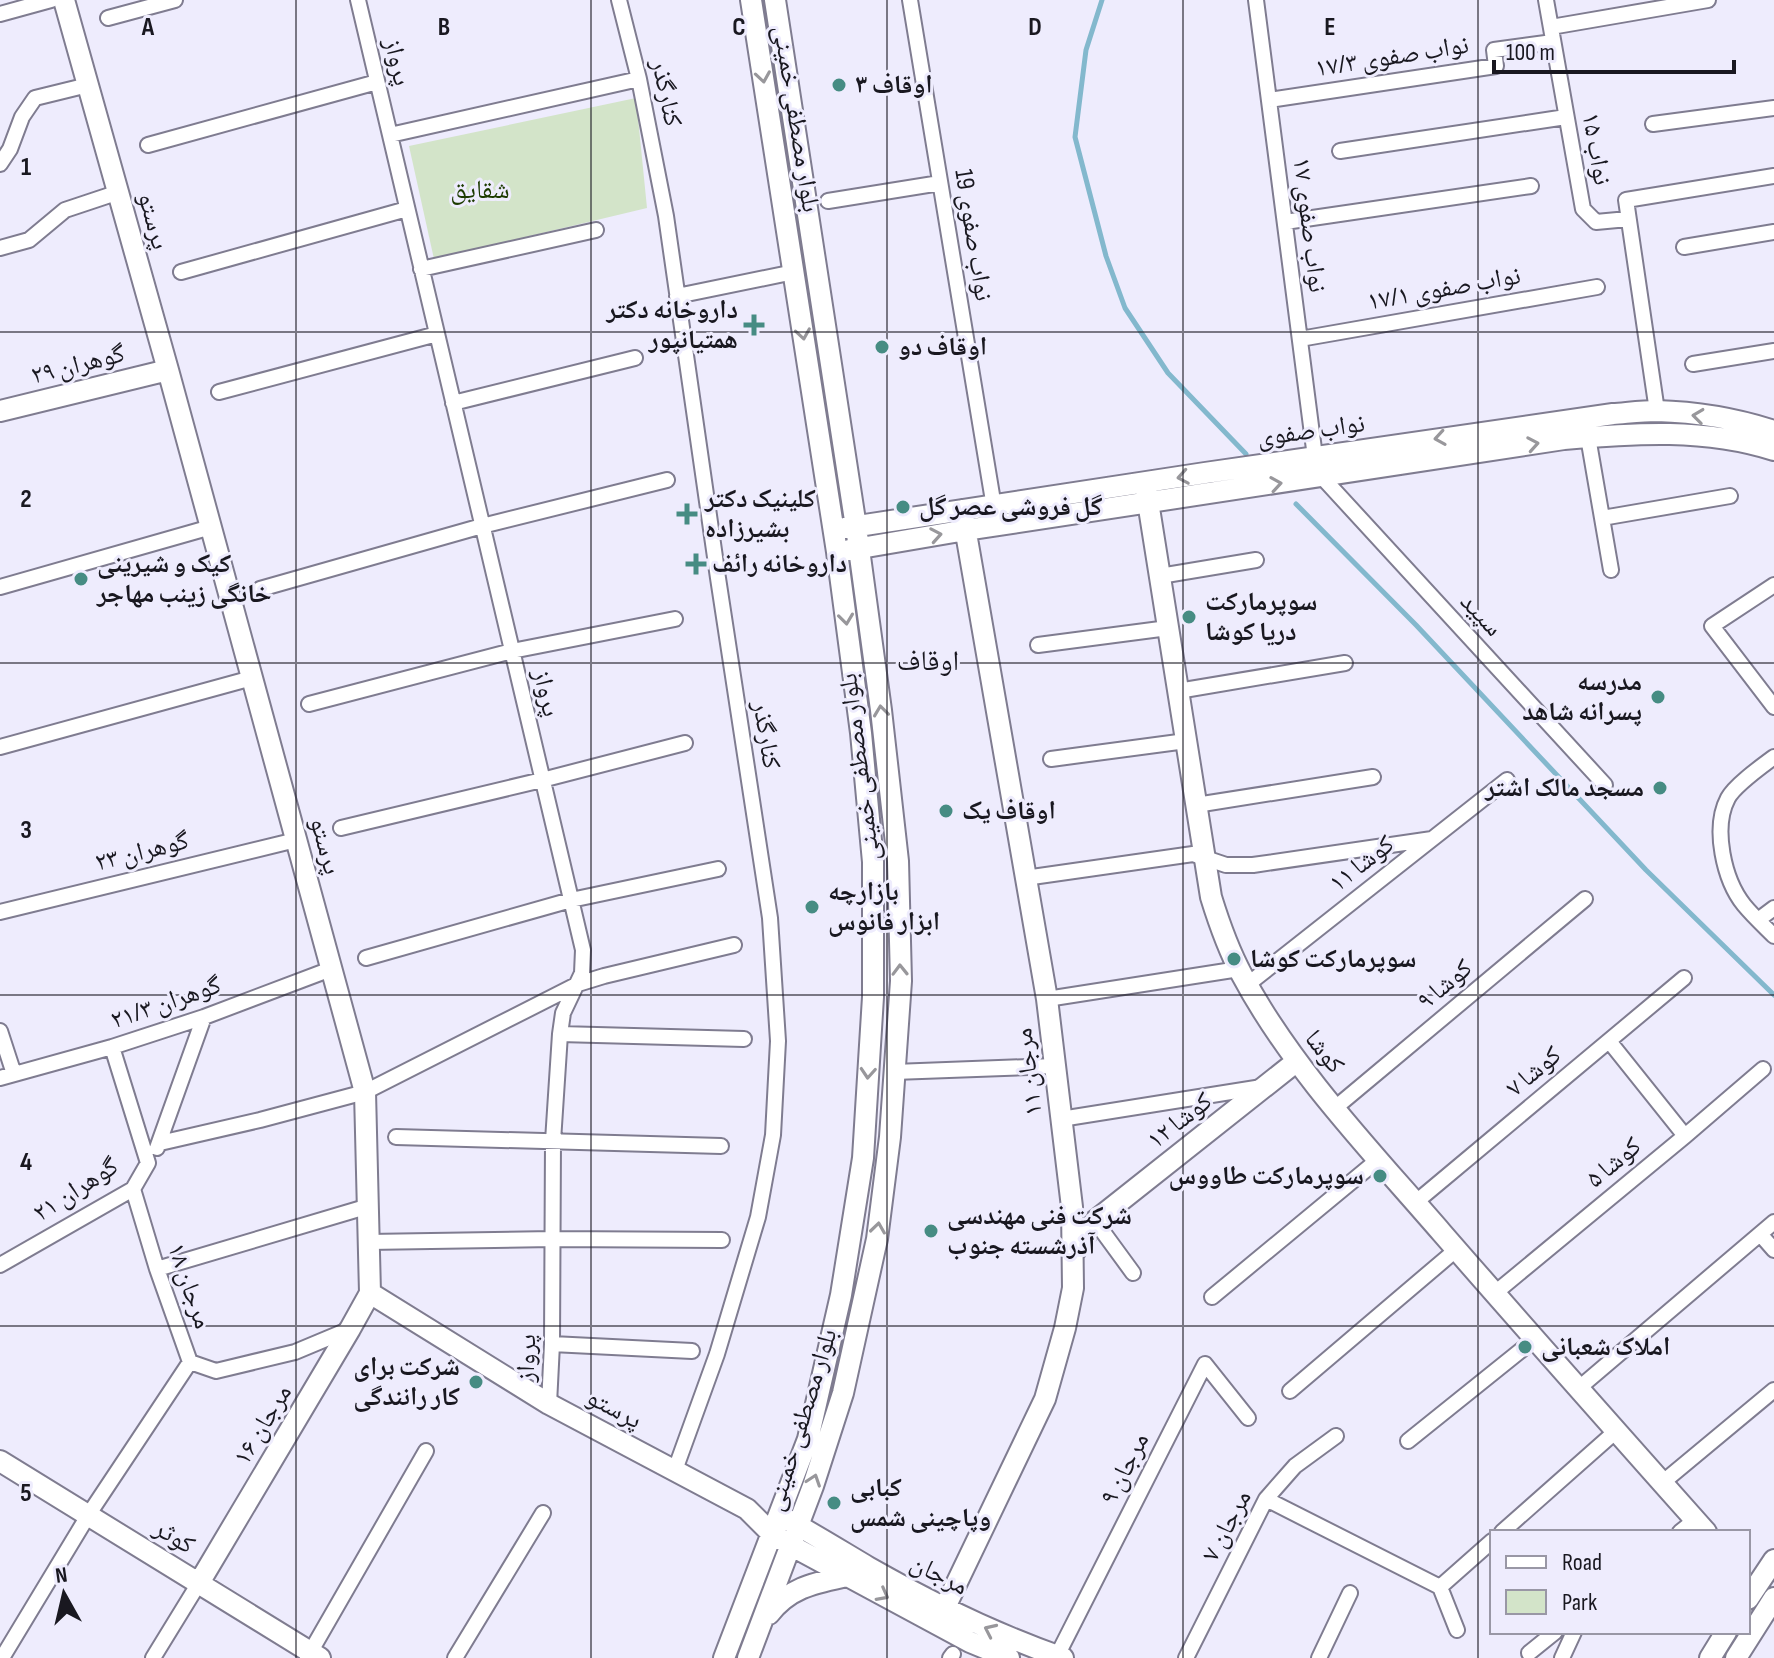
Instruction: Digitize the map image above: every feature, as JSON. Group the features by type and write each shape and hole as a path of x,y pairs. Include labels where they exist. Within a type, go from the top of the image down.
{"street":[{"path":"0,14 51,0"},
{"name":"پرستو","path":"64,0 365,1092 370,1293 549,1404 775,1524"},
{"path":"108,18 175,0"},
{"name":"پرواز","path":"358,0 583,950 582,973 563,1013 560,1034 553,1141 549,1404"},
{"name":"کنارگذر","path":"619,0 639,79 666,216 770,918 778,1041 773,1135 758,1217 717,1354 675,1470"},
{"name":"بلوار مصطفی خمینی","path":"724,1658 808,1439 841,1295 863,1158 873,997 873,862 861,733 834,530 751,0"},
{"name":"بلوار مصطفی خمینی","path":"748,1658 813,1486 843,1393 877,1239 890,1137 901,981 898,861 881,710 775,0"},
{"name":"نواب صفوی 19","path":"910,0 995,515"},
{"name":"نواب صفوی ۱۷","path":"1256,0 1318,467"},
{"name":"نواب ۱۵","path":"1546,0 1583,209 1596,222 1628,219"},
{"path":"1552,34 1621,7 1708,0"},
{"name":"نواب صفوی ۱۷/۳","path":"1269,100 1496,66 1494,50 1552,34"},
{"path":"390,135 639,79"},
{"path":"148,145 377,82"},
{"path":"0,164 10,149 22,117 35,98 88,85"},
{"path":"1653,124 1774,108"},
{"path":"1340,151 1566,117"},
{"path":"1657,411 1626,200 1774,176"},
{"path":"828,201 940,183"},
{"path":"1285,222 1531,186"},
{"path":"0,248 29,240 65,210 119,192"},
{"path":"181,272 407,209"},
{"path":"421,269 596,230"},
{"path":"1684,247 1774,232"},
{"path":"677,296 794,272"},
{"name":"نواب صفوی ۱۷/۱","path":"1300,339 1597,287"},
{"path":"219,392 437,334"},
{"path":"1693,364 1774,351"},
{"path":"453,403 635,358"},
{"name":"گوهران ۲۹","path":"0,411 168,370"},
{"name":"نواب صفوی","path":"834,530 964,520 1146,493 1564,430 1613,414 1657,411 1746,422 1774,431"},
{"name":"نواب صفوی","path":"1564,430 1588,437 1675,433 1726,438 1774,450"},
{"path":"1588,437 1611,570"},
{"name":"سپید","path":"1318,467 1605,785"},
{"path":"260,589 482,526 667,480"},
{"name":"کوشا","path":"1146,493 1211,897 1220,926 1243,977 1297,1061 1335,1108 1662,1483 1694,1528"},
{"path":"1602,518 1730,496"},
{"name":"نواب صفوی","path":"837,552 859,549 964,520"},
{"name":"مرجان ۱۱","path":"940,1616 1045,1399 1073,1288 1072,1207 1047,999 964,520"},
{"path":"0,587 211,527"},
{"path":"1160,576 1256,560"},
{"path":"1774,585 1712,626 1774,707"},
{"path":"309,704 512,651 675,619"},
{"path":"1038,645 1168,628"},
{"path":"1178,691 1345,663"},
{"path":"0,747 252,678"},
{"path":"1051,759 1186,741"},
{"path":"341,828 685,743"},
{"path":"1774,757 1728,797 1719,825 1724,864 1742,903 1774,936"},
{"path":"1196,805 1373,777"},
{"name":"کوشا ۱۱","path":"1243,977 1432,839 1507,780"},
{"path":"1025,878 1193,854 1226,865 1253,865 1432,839"},
{"name":"گوهران ۲۳","path":"0,912 296,840"},
{"path":"366,958 571,900 718,869"},
{"name":"کوشا ۹","path":"1335,1108 1585,899"},
{"path":"1758,920 1774,908"},
{"path":"160,1143 365,1092 578,984 734,945"},
{"name":"گوهران ۲۱/۳","path":"7,1076 204,1017 331,969"},
{"path":"1047,999 1243,977"},
{"name":"کوشا ۷","path":"1416,1202 1684,978"},
{"path":"148,1163 160,1143 204,1017"},
{"path":"0,1031 7,1076"},
{"path":"560,1034 744,1039"},
{"path":"1609,1041 1685,1136"},
{"name":"گوهران ۲۱","path":"0,1265 133,1189 148,1163 112,1047"},
{"name":"کوشا ۱۲","path":"1073,1254 1095,1221 1297,1061"},
{"path":"894,1072 1055,1066"},
{"name":"کوشا ۵","path":"1495,1293 1763,1069"},
{"path":"1061,1119 1266,1086"},
{"path":"396,1137 721,1146"},
{"path":"1212,1297 1379,1159"},
{"name":"مرجان ۱۸","path":"2,1658 89,1514 190,1362 133,1189"},
{"path":"157,1269 369,1206"},
{"path":"1095,1221 1133,1273"},
{"path":"1579,1388 1774,1222"},
{"path":"1760,1234 1774,1250"},
{"path":"368,1242 722,1240"},
{"path":"1290,1391 1457,1249"},
{"name":"مرجان ۱۶","path":"199,1583 370,1293"},
{"path":"190,1362 216,1371 295,1352 350,1329"},
{"path":"1408,1441 1535,1339"},
{"path":"552,1344 692,1351"},
{"name":"مرجان ۹","path":"1060,1657 1205,1364 1248,1418"},
{"path":"1662,1483 1774,1390"},
{"path":"1504,1530 1615,1432"},
{"name":"مرجان ۷","path":"1186,1658 1266,1499 1295,1466 1336,1436"},
{"path":"312,1656 426,1451"},
{"name":"کوثر","path":"0,1461 312,1656"},
{"path":"1266,1499 1440,1587 1457,1630"},
{"path":"455,1658 543,1513"},
{"name":"مرجان","path":"775,1524 798,1525 870,1568 940,1616 970,1642 1009,1658"},
{"name":"مرجان","path":"775,1524 790,1545 847,1576 940,1616 1060,1657"},
{"path":"1440,1587 1490,1543"},
{"path":"1736,1658 1772,1601 1750,1588 1774,1560"},
{"path":"761,1623 791,1592 847,1576"},
{"path":"153,1658 199,1583"},
{"path":"1319,1658 1350,1593"},
{"path":"1529,1653 1553,1634"},
{"path":"1562,1658 1573,1634"},
{"path":"1710,1658 1725,1634"}],"green space":[{"name":"شقایق","path":"636,98 647,208 434,259 409,146"}],"waterway":[{"path":"1102,0 1086,50 1075,137 1106,256 1125,308 1168,373 1246,454"},
{"path":"1296,504 1416,625 1646,870 1774,995"}],"place":[{"name":"اوقاف ۳","path":"839,85"},
{"name":"داروخانه دکتر همتیانپور","path":"754,325"},
{"name":"اوقاف دو","path":"882,347"},
{"name":"گل فروشی عصر گل","path":"903,507"},
{"name":"کلینیک دکتر بشیرزاده","path":"687,514"},
{"name":"داروخانه رائف","path":"696,564"},
{"name":"کیک و شیرینی خانگی زینب مهاجر","path":"81,579"},
{"name":"سوپرمارکت دریا کوشا","path":"1189,617"},
{"name":"مدرسه پسرانه شاهد","path":"1658,697"},
{"name":"مسجد مالک اشتر","path":"1660,788"},
{"name":"اوقاف یک","path":"946,811"},
{"name":"بازارچه ابزار فانوس","path":"812,907"},
{"name":"سوپرمارکت کوشا","path":"1234,959"},
{"name":"سوپرمارکت طاووس","path":"1380,1176"},
{"name":"شرکت فنی مهندسی آذرشسته جنوب","path":"931,1231"},
{"name":"املاک شعبانی","path":"1525,1347"},
{"name":"شركت براى كار رانندگى","path":"476,1382"},
{"name":"کبابی وپاچینی شمس","path":"834,1503"}],"district":[{"name":"اوقاف","path":"928,661"}]}
